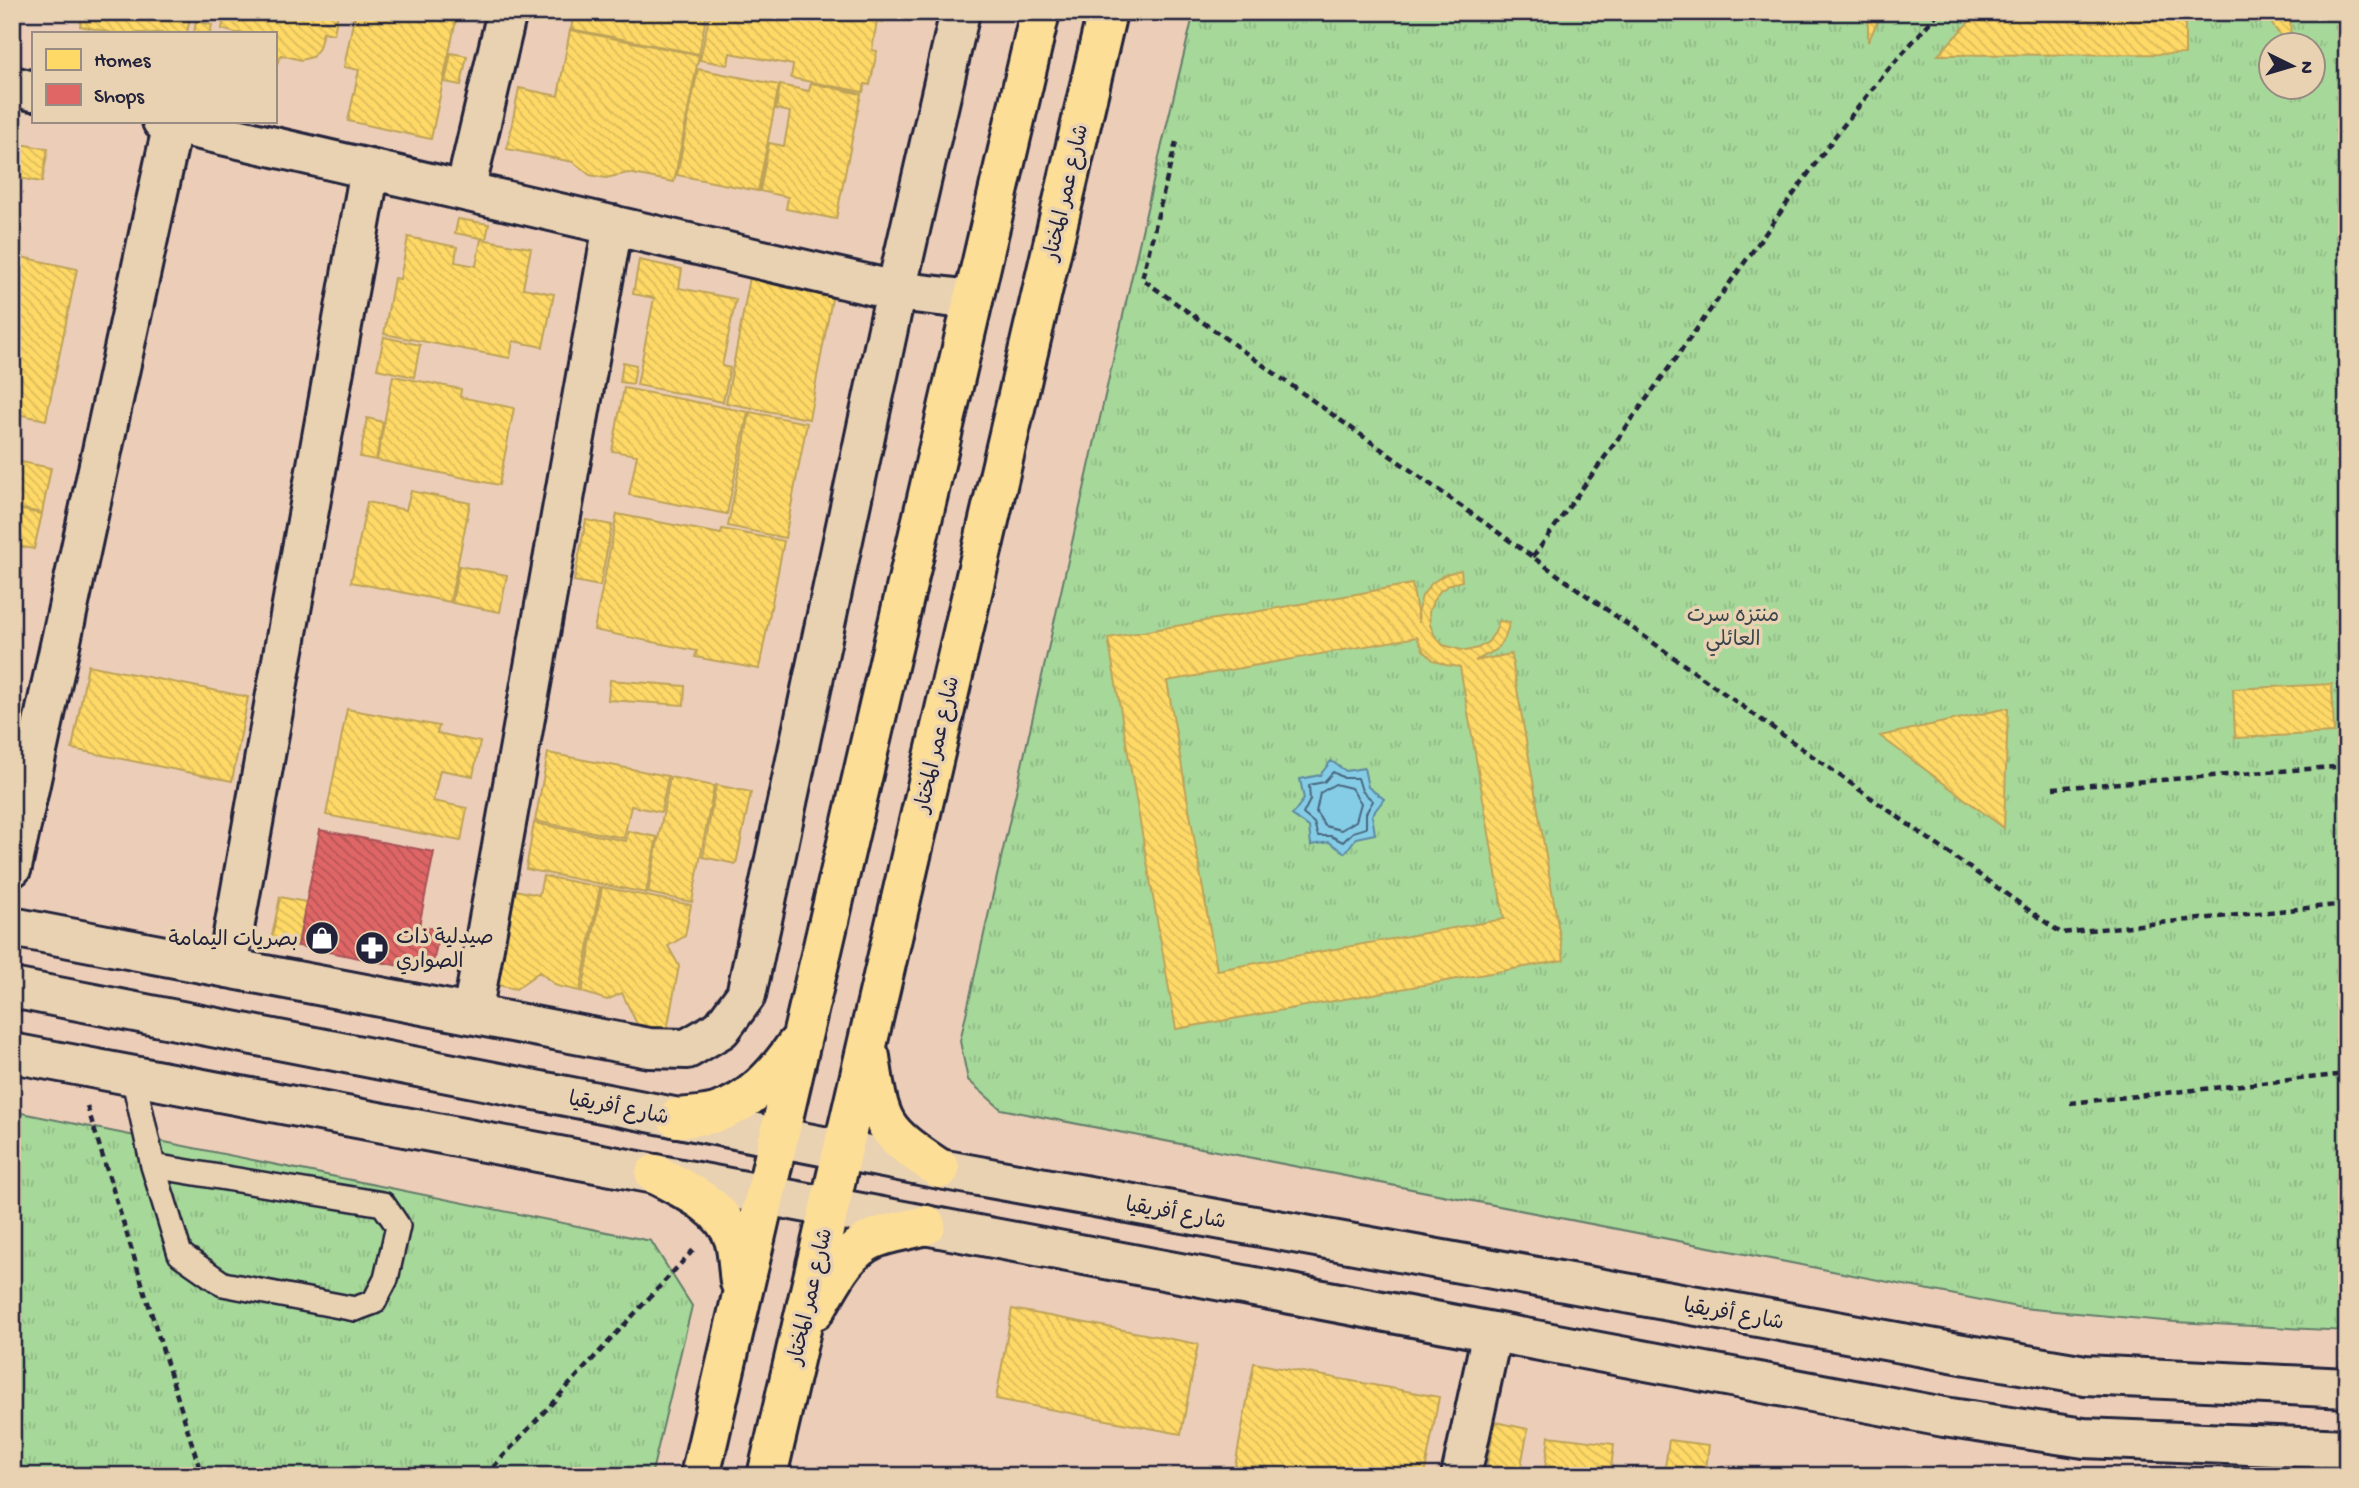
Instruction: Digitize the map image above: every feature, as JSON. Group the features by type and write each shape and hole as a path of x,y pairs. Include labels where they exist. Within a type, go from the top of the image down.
{"main road":[{"path":"701,1476 1040,12"},
{"name":"شارع عمر المختار","path":"767,1476 1107,12"},
{"path":"875,1007 870,1055 877,1103 884,1124 901,1143 940,1170"},
{"path":"677,1118 716,1113 751,1095 780,1068 803,1035"},
{"path":"655,1174 692,1194 723,1218 734,1238 740,1283 739,1308"},
{"path":"800,1336 839,1271 857,1250 872,1239 926,1225"}],"street":[{"path":"466,191 508,12"},
{"path":"12,927 649,1048 687,1049 721,1029 746,995 896,291 960,12"},
{"path":"12,86 32,91"},
{"path":"12,867 167,122 896,291 973,300"},
{"path":"227,968 370,169"},
{"path":"471,1014 613,226"},
{"name":"شارع أفريقيا","path":"12,988 940,1170 2085,1375 2347,1388"},
{"path":"12,1053 1944,1417 2084,1438 2347,1449"},
{"path":"1461,1476 1492,1332"}],"lane":[{"path":"132,1076 153,1166 180,1254 223,1284 355,1309 374,1302 386,1279 398,1226 383,1204 153,1166"}],"path":[{"path":"1533,557 1836,135 1886,72 1939,12"},
{"path":"1176,142 1142,279 2061,933 2347,904"},
{"path":"2053,788 2347,766"},
{"path":"74,1065 202,1476"},
{"path":"2070,1103 2347,1074"},
{"path":"485,1476 723,1218"}],"green space":[{"name":"منتزه سرت العائلي","path":"1194,12 2347,12 2347,1331 2175,1322 2022,1308 1001,1109 968,1080 960,1041 1153,182"},
{"path":"12,1111 651,1241 692,1306 651,1476 12,1476"}],"water":[{"path":"1331,761 1346,771 1364,768 1368,787 1384,799 1372,815 1375,834 1356,838 1345,853 1329,842 1311,845 1309,827 1292,815 1304,799 1300,779 1320,775"}],"building: Homes":[{"path":"12,12 27,12 12,24"},
{"path":"83,12 191,12 187,32 108,32 80,26"},
{"path":"225,12 338,12 334,34 323,32 319,48 312,57 301,60 281,55 276,66 276,32 232,32 222,29"},
{"path":"355,12 446,12 457,15 431,139 348,121 359,70 344,67"},
{"path":"574,12 707,12 699,54 571,29"},
{"path":"710,12 885,12 883,22 877,21 872,50 877,51 870,85 865,84 863,92 791,78 793,65 730,53 728,65 700,60"},
{"path":"1868,12 1882,12 1868,42"},
{"path":"1978,12 2185,12 2185,54 1938,55"},
{"path":"2263,12 2290,12 2291,32 2278,32"},
{"path":"196,21 212,25 210,32 194,32"},
{"path":"570,30 699,55 674,182 628,173 606,178 590,175 573,162 507,149 519,88 558,96"},
{"path":"451,53 467,56 461,85 445,82"},
{"path":"698,69 779,85 758,191 677,175"},
{"path":"811,83 861,94 836,219 786,209 788,197 760,191 769,143 784,146 790,112 776,109 780,85 809,91"},
{"path":"15,143 48,149 42,182 12,177"},
{"path":"458,219 489,224 486,239 455,233"},
{"path":"408,237 457,247 455,262 476,266 481,239 531,248 523,288 554,294 543,347 513,341 510,358 384,334 394,278 400,279"},
{"path":"12,255 77,269 46,420 12,413"},
{"path":"639,260 682,269 679,288 736,299 722,366 730,368 723,402 637,385 654,298 633,294"},
{"path":"751,272 834,288 809,419 726,403"},
{"path":"384,337 420,345 414,377 377,369"},
{"path":"623,362 636,365 633,384 620,382"},
{"path":"393,376 461,389 460,397 514,408 499,485 377,460"},
{"path":"624,388 748,412 727,514 629,495 637,455 612,451"},
{"path":"750,412 807,423 785,538 728,526"},
{"path":"367,418 383,422 376,460 360,457"},
{"path":"12,460 51,468 42,513 12,507"},
{"path":"411,491 470,503 450,602 351,582 367,502 406,510"},
{"path":"12,508 42,514 34,549 12,545"},
{"path":"617,514 721,534 722,529 784,541 759,669 695,657 697,651 594,630"},
{"path":"586,520 612,525 600,586 574,581"},
{"path":"459,566 507,575 500,612 452,603"},
{"path":"1461,570 1462,581 1440,591 1429,612 1430,625 1443,645 1466,651 1478,648 1488,642 1499,621 1510,622 1505,637 1496,650 1475,661 1511,654 1564,960 1176,1029 1108,638 1412,584 1419,623 1418,611 1422,596 1432,583 1446,574","holes":["1417,637 1423,650 1433,660 1460,667 1504,919 1217,970 1167,681"]},
{"path":"12,571 22,573 13,617 12,617"},
{"path":"88,665 248,697 232,781 72,749"},
{"path":"610,680 685,686 684,705 608,700"},
{"path":"2332,684 2334,733 2235,738 2233,689"},
{"path":"2008,708 2004,828 1880,736"},
{"path":"347,709 439,726 437,733 480,742 473,776 440,770 433,801 467,808 461,841 326,815"},
{"path":"548,753 668,776 661,812 631,806 624,838 535,821"},
{"path":"670,777 714,786 692,902 648,893"},
{"path":"716,785 751,792 736,864 703,857"},
{"path":"534,823 626,841 628,831 657,837 646,893 526,869"},
{"path":"543,876 600,887 580,991 557,986 539,972 516,989 492,984 510,889 539,895"},
{"path":"602,887 691,905 685,936 668,946 679,966 667,1030 637,1024 622,993 607,1000 582,992"},
{"path":"280,897 306,902 297,946 271,941"},
{"path":"1012,1309 1198,1344 1181,1434 996,1399"},
{"path":"1254,1363 1439,1397 1424,1476 1288,1476 1235,1466"},
{"path":"1495,1422 1528,1429 1519,1476 1485,1476"},
{"path":"1549,1436 1614,1444 1610,1476 1533,1476 1534,1468 1545,1470"},
{"path":"1669,1440 1709,1445 1705,1476 1664,1474"},
{"path":"1723,1471 1759,1476 1722,1476"}],"building: Shops":[{"path":"320,830 434,852 419,926 440,930 431,972 298,946"}],"place":[{"name":"بصريات اليمامة","path":"322,938"},
{"name":"صيدلية ذات الصواري","path":"372,948"}]}
